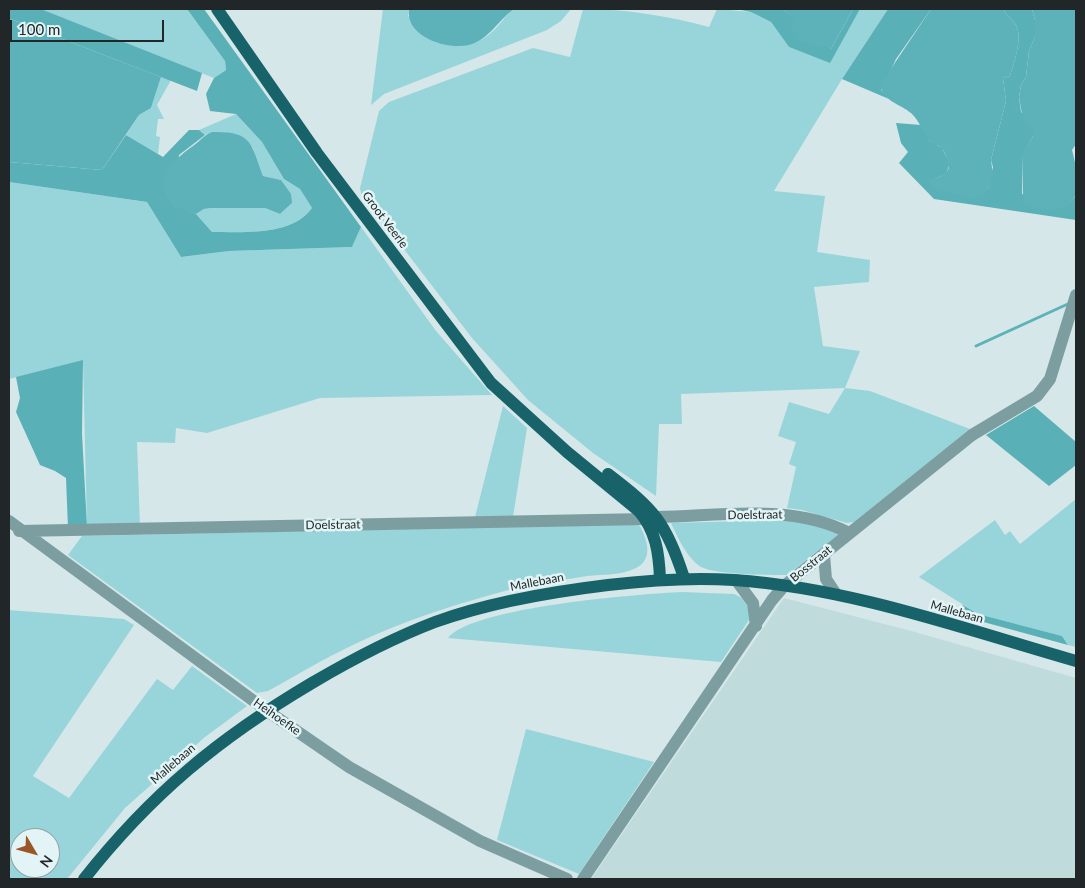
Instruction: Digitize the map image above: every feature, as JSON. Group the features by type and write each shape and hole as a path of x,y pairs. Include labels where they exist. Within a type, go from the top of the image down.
{"main road":[{"name":"Groot Veerle","path":"217,9 317,153 491,383 547,434 639,511 652,518 673,548 684,578"},
{"name":"Groot Veerle","path":"652,518 658,547 660,579"},
{"name":"Mallebaan","path":"84,879 142,812 170,784 234,732 266,710 348,661 436,622 507,602 569,590 660,579 736,580 836,594 1076,661"}],"street":[{"name":"Bosstraat","path":"583,879 784,586 972,435 1037,396 1050,379 1076,295"},
{"name":"Doelstraat","path":"15,531 787,514 830,523 849,533"},
{"name":"Heihoefke","path":"9,522 15,531 266,710 343,762 424,811 480,841 567,879"},
{"path":"824,554 826,579 836,594"},
{"path":"736,580 753,603 756,626"}],"shaded area":[{"path":"9,9 41,9 202,73 197,91 11,19 9,22"},
{"path":"41,9 187,9 225,61 226,70 214,78"},
{"path":"187,9 204,9 361,227 352,247 229,251 181,257 147,202 9,182 9,162 102,170 126,135 163,157 189,130 199,130 205,135 179,155 175,206 196,214 212,232 266,231 292,224 303,217 312,208 300,189 284,179 262,142 236,114 210,111 206,94 214,78 226,70 225,61"},
{"path":"383,9 409,9 408,16 428,31 449,43 459,45 481,40 493,31 514,9 571,9 561,21 547,30 384,94 371,105"},
{"path":"409,9 514,9 483,38 469,45 460,46 439,43 420,34 410,19"},
{"path":"583,9 647,14 709,27 717,9 751,12 771,22 789,47 830,62 860,9 888,9 842,79 774,191 825,196 817,252 870,260 869,282 814,287 823,346 860,351 845,388 681,394 682,424 659,424 656,496 593,453 528,400 472,338 361,193 360,188 379,111 389,102 533,48 570,57"},
{"path":"736,9 783,9 831,49 853,9 860,9 830,63 789,47 771,22 751,12"},
{"path":"783,9 853,9 831,49 796,39 791,27 794,19"},
{"path":"888,9 931,9 896,59 881,90 889,99 842,79"},
{"path":"931,9 1004,9 1018,30 1016,58 1012,71 1010,76 1003,78 1006,101 991,160 993,175 988,189 982,197 971,198 935,190 929,180 938,178 948,171 949,163 945,153 928,139 911,113 888,99 880,85"},
{"path":"1004,9 1032,9 1035,20 1035,37 1029,51 1026,77 1021,85 1019,97 1021,112 1033,126 1033,136 1023,155 1022,194 1071,202 1076,195 1076,220 934,199 899,163 908,152 901,143 896,123 921,125 930,141 942,148 950,163 946,174 935,179 988,189 993,167 991,160 1006,101 1003,78 1010,76 1016,58 1019,37 1016,25"},
{"path":"1032,9 1076,9 1076,144 1072,150 1077,173 1077,191 1071,203 1065,207 1051,210 1036,208 1023,203 1023,154 1033,136 1033,126 1023,120 1019,97 1021,85 1026,77 1029,51 1035,37 1035,20"},
{"path":"11,19 161,77 151,108 139,115 102,170 9,162 9,22"},
{"path":"161,77 171,80 157,105 164,119 158,119 156,136 160,137 158,154 126,135 139,115 151,108"},
{"path":"236,114 262,142 284,179 300,189 312,208 292,224 280,228 252,232 212,232 196,214 204,209 211,208 265,208 280,214 292,203 281,180 263,176 253,148 212,132 205,135 199,130"},
{"path":"212,132 235,134 248,141 256,155 263,176 281,180 291,194 292,203 280,214 265,208 211,208 204,209 196,214 176,207 167,197 164,188 167,172 178,158 204,136"},
{"path":"9,182 147,202 181,257 229,251 352,247 361,227 436,331 492,395 320,398 207,433 176,428 175,443 137,442 140,527 87,527 83,361 9,379"},
{"path":"83,360 82,434 87,527 68,528 66,478 40,465 16,412 20,398 16,377"},
{"path":"845,388 870,391 970,429 854,522 847,523 802,510 787,508 796,467 789,464 796,442 778,436 789,402 829,414"},
{"path":"503,406 527,428 513,517 475,517"},
{"path":"1034,406 1076,442 1076,465 1049,486 986,435"},
{"path":"1076,499 1076,647 1068,645 1062,636 978,614 919,577 995,520 1005,535 1010,531 1020,544"},
{"path":"788,520 826,527 840,534 787,575 740,574 704,568 689,556 671,523"},
{"path":"634,524 640,526 645,537 647,554 642,564 630,571 521,587 432,613 374,635 268,691 257,693 68,555 82,536"},
{"path":"682,592 734,594 742,598 751,611 749,620 721,662 448,638 463,627 521,610 595,599"},
{"path":"784,598 915,632 1076,678 1076,879 591,879"},
{"path":"963,605 978,614 1062,636 1068,645 954,614"},
{"path":"9,610 124,619 134,625 33,776 69,798 157,679 173,690 192,666 247,706 205,737 125,808 67,879 9,879"},
{"path":"526,729 654,762 579,874 497,840"}],"waterway":[{"path":"976,346 1070,303"}]}
